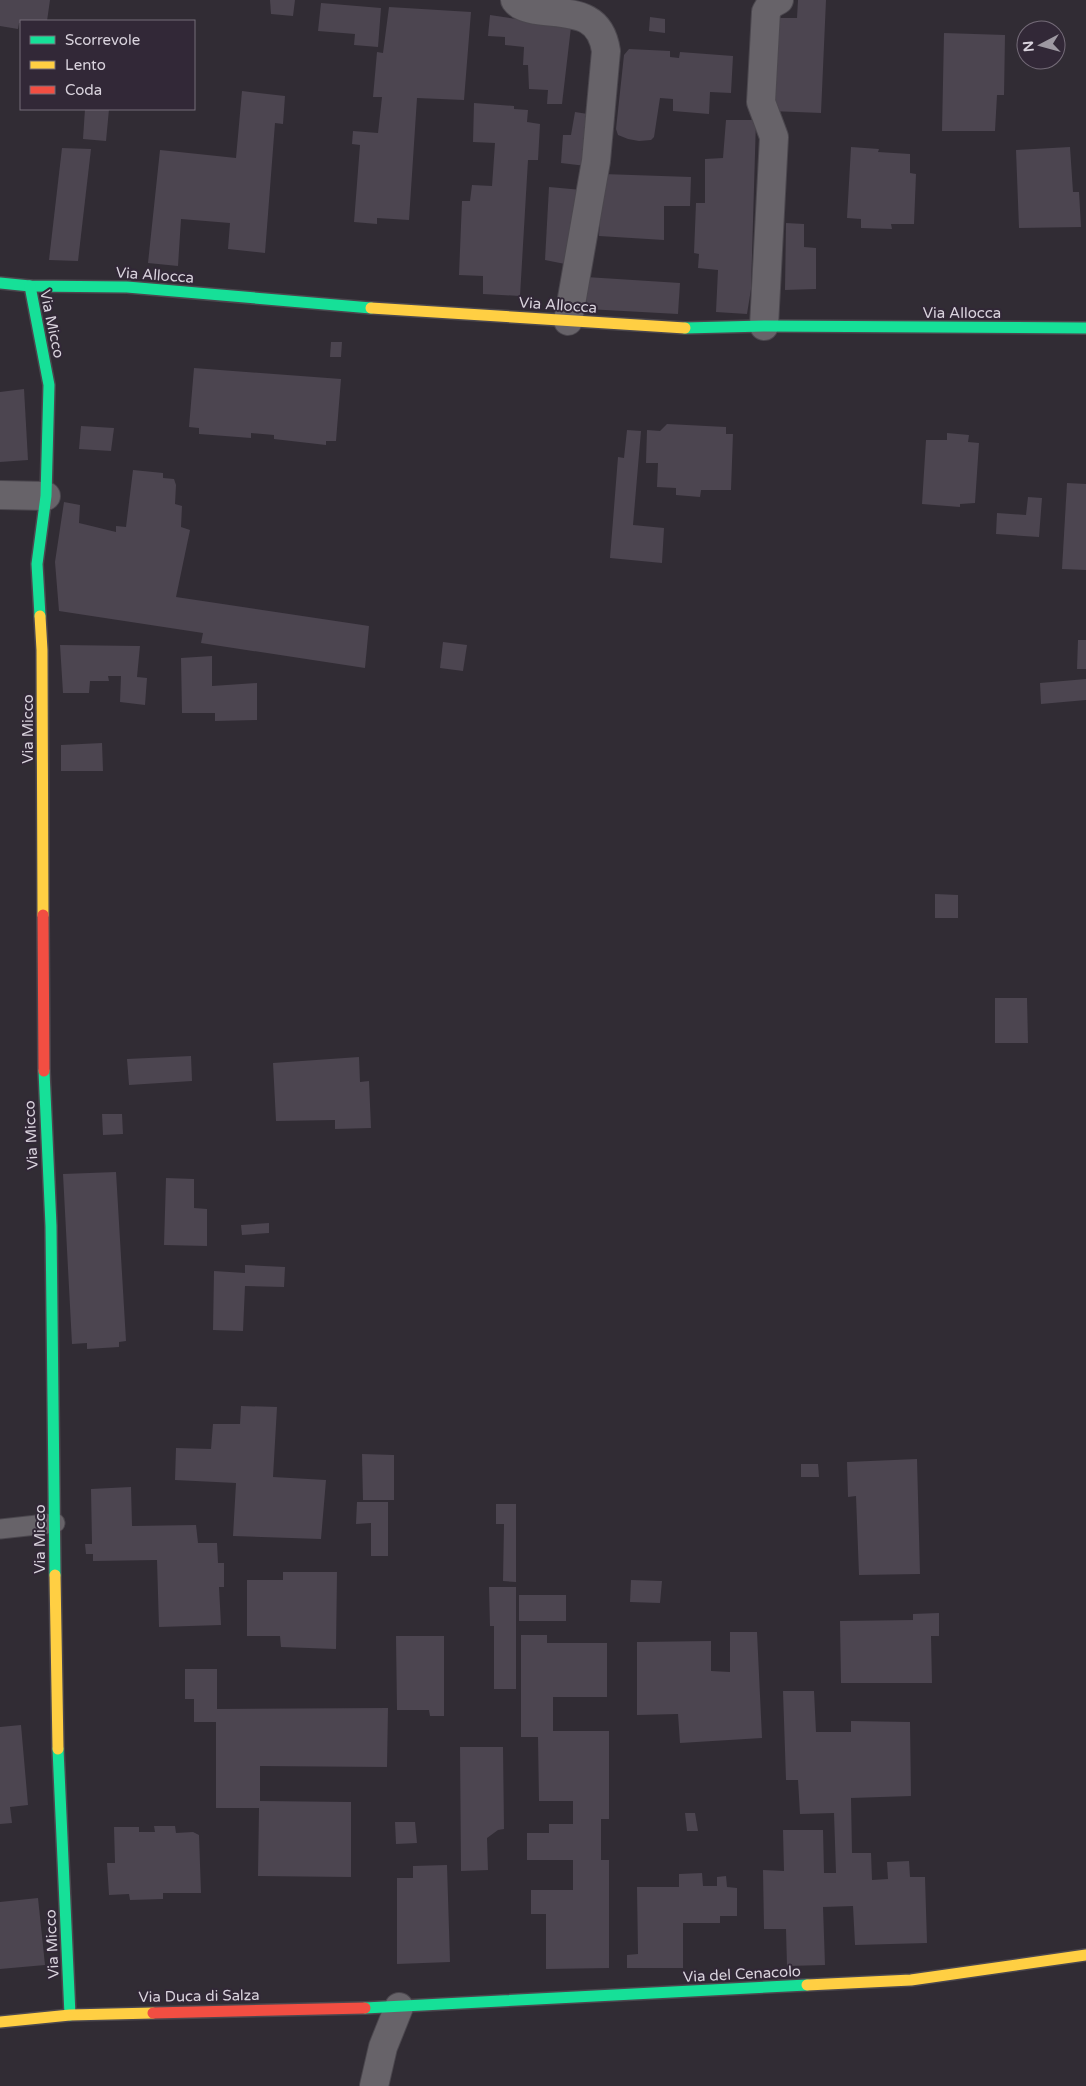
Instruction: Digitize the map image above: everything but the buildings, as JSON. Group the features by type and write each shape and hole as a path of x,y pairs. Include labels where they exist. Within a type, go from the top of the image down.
{"street":[{"path":"515,0 518,5 528,9 587,18 598,26 604,37 606,51 596,161 568,321"},
{"path":"764,326 774,137 761,102 766,12 770,6 779,0"},
{"name":"Via Micco","path":"0,283 30,286 48,385 46,496 37,564 42,650 44,1093 51,1226 56,1701 70,2014"},
{"name":"Via Allocca","path":"30,286 127,287 387,309 676,328 764,326 1086,328"},
{"path":"0,495 46,496"},
{"name":"Via del Cenacolo","path":"398,2007 911,1980 1086,1955"},
{"path":"374,2086 383,2047 398,2007"},
{"name":"Via Duca di Salza","path":"0,2022 70,2014 398,2007"}],"lane":[{"path":"0,1529 55,1523"}],"traffic: fast":[{"path":"0,283 30,286 127,287 371,308"},
{"path":"30,286 49,385 46,496 37,564 40,616"},
{"path":"685,328 764,326 1086,328"},
{"path":"44,1071 51,1226 55,1575"},
{"path":"58,1749 70,2015"},
{"path":"365,2008 807,1985"}],"traffic: slow":[{"path":"371,308 685,328"},
{"path":"40,616 42,650 43,915"},
{"path":"55,1575 58,1749"},
{"path":"807,1985 911,1980 1086,1955"},
{"path":"0,2022 70,2015 153,2013"}],"traffic: jam":[{"path":"43,915 44,1071"},
{"path":"153,2013 365,2008"}]}
